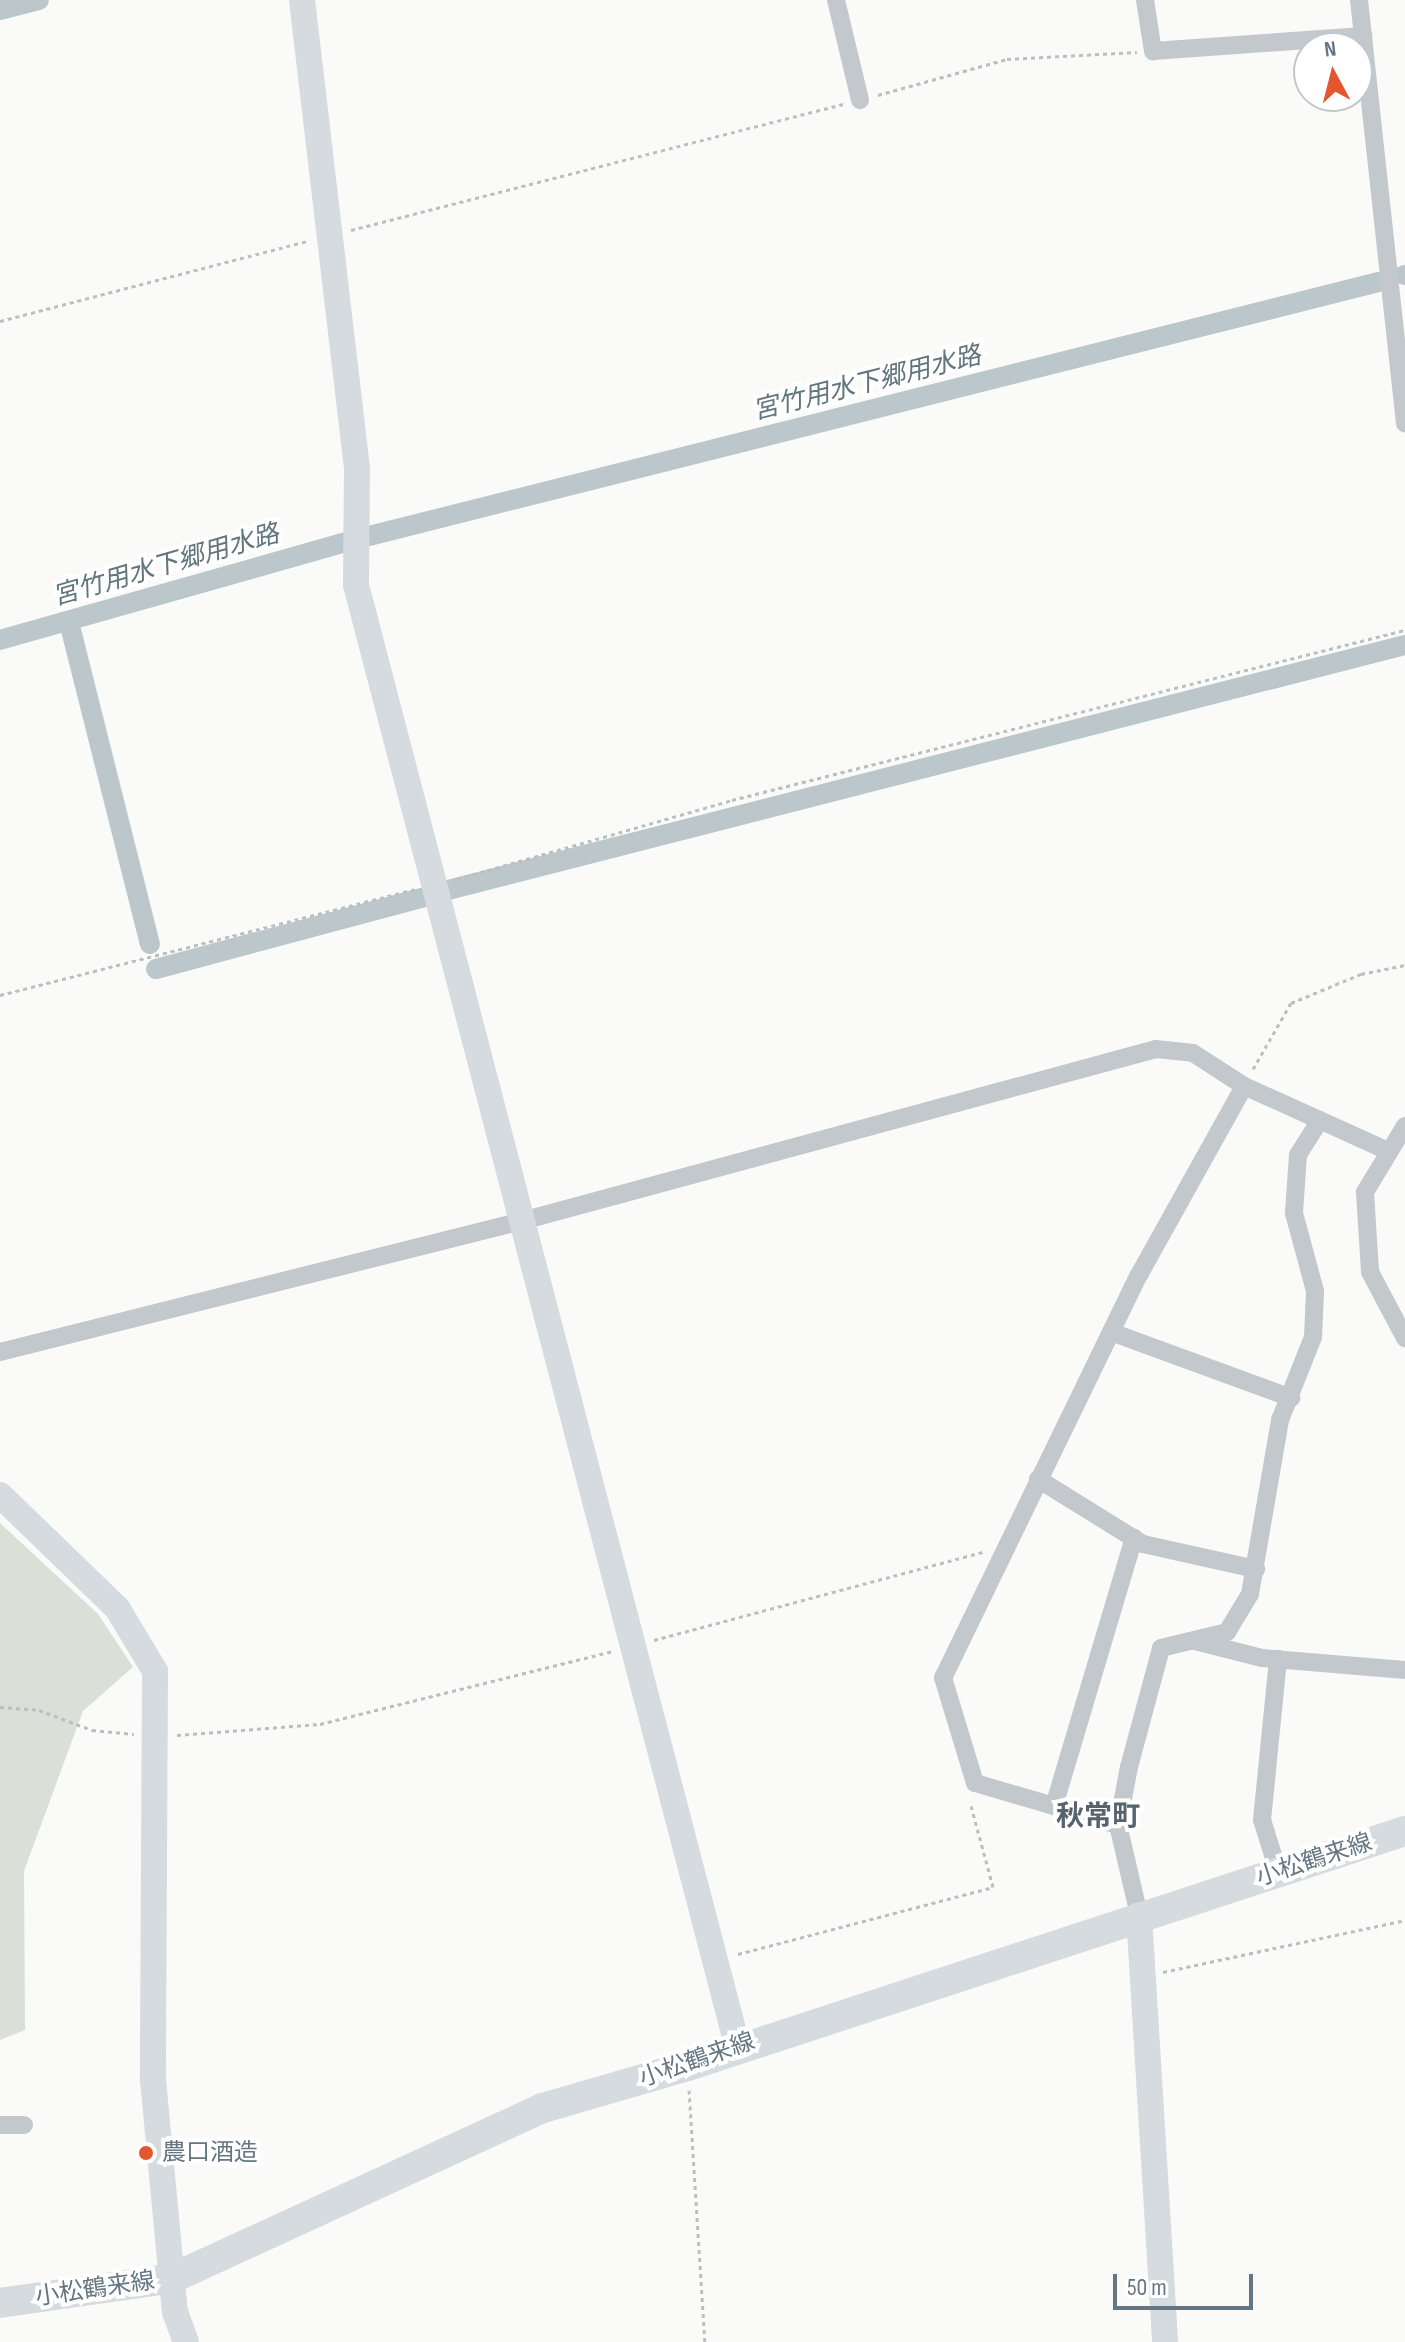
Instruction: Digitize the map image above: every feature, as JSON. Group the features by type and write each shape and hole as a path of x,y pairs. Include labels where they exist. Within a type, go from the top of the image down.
{"main road":[{"name":"小松鶴来線","path":"0,2303 173,2278 543,2108 688,2066 737,2045 1405,1831"}],"street":[{"path":"302,0 357,468 356,585 737,2045"},
{"path":"836,0 860,100"},
{"path":"1145,0 1153,51 1293,41"},
{"path":"1359,0 1363,32"},
{"path":"1371,112 1405,424"},
{"path":"0,1352 522,1221 1156,1049 1193,1053 1244,1086 1388,1151"},
{"path":"1118,1825 975,1783 943,1678 1002,1547 1111,1332 1244,1086"},
{"path":"1165,2342 1147,1973 1139,1915 1118,1825 1161,1648 1227,1632 1250,1594 1280,1420 1313,1337 1315,1291 1294,1213 1298,1155 1320,1120"},
{"path":"1405,1126 1365,1192 1370,1272 1405,1338"},
{"path":"1111,1332 1291,1398"},
{"path":"1038,1479 1134,1538 1256,1569"},
{"path":"0,1495 135,1631 155,1671 159,1737 152,2033 173,2278 186,2342"},
{"path":"1054,1806 1134,1538"},
{"path":"1193,1640 1278,1659 1405,1670"},
{"path":"1278,1659 1262,1791 1262,1820 1278,1871"},
{"path":"0,2125 24,2125"}],"path":[{"path":"0,321 860,100 1007,59 1153,51"},
{"path":"0,995 435,885 732,800 1405,630"},
{"path":"1244,1086 1291,1003 1361,974 1405,965"},
{"path":"0,1707 39,1710 92,1730 159,1737 320,1724 1002,1547"},
{"path":"715,1960 993,1887 969,1805 975,1783"},
{"path":"1147,1973 1196,1969 1405,1920"},
{"path":"688,2066 705,2342"}],"shaded area":[{"path":"0,1523 98,1614 133,1667 83,1711 24,1871 25,2030 0,2040"}],"waterway":[{"path":"0,10 39,0"},
{"name":"宮竹用水下郷用水路","path":"369,536 1379,282"},
{"name":"宮竹用水下郷用水路","path":"0,640 346,542"},
{"path":"69,622 150,944"},
{"path":"448,890 1405,645"},
{"path":"156,969 425,897"}],"place":[{"name":"農口酒造","path":"146,2153"}],"district":[{"name":"秋常町","path":"1098,1817"}]}
